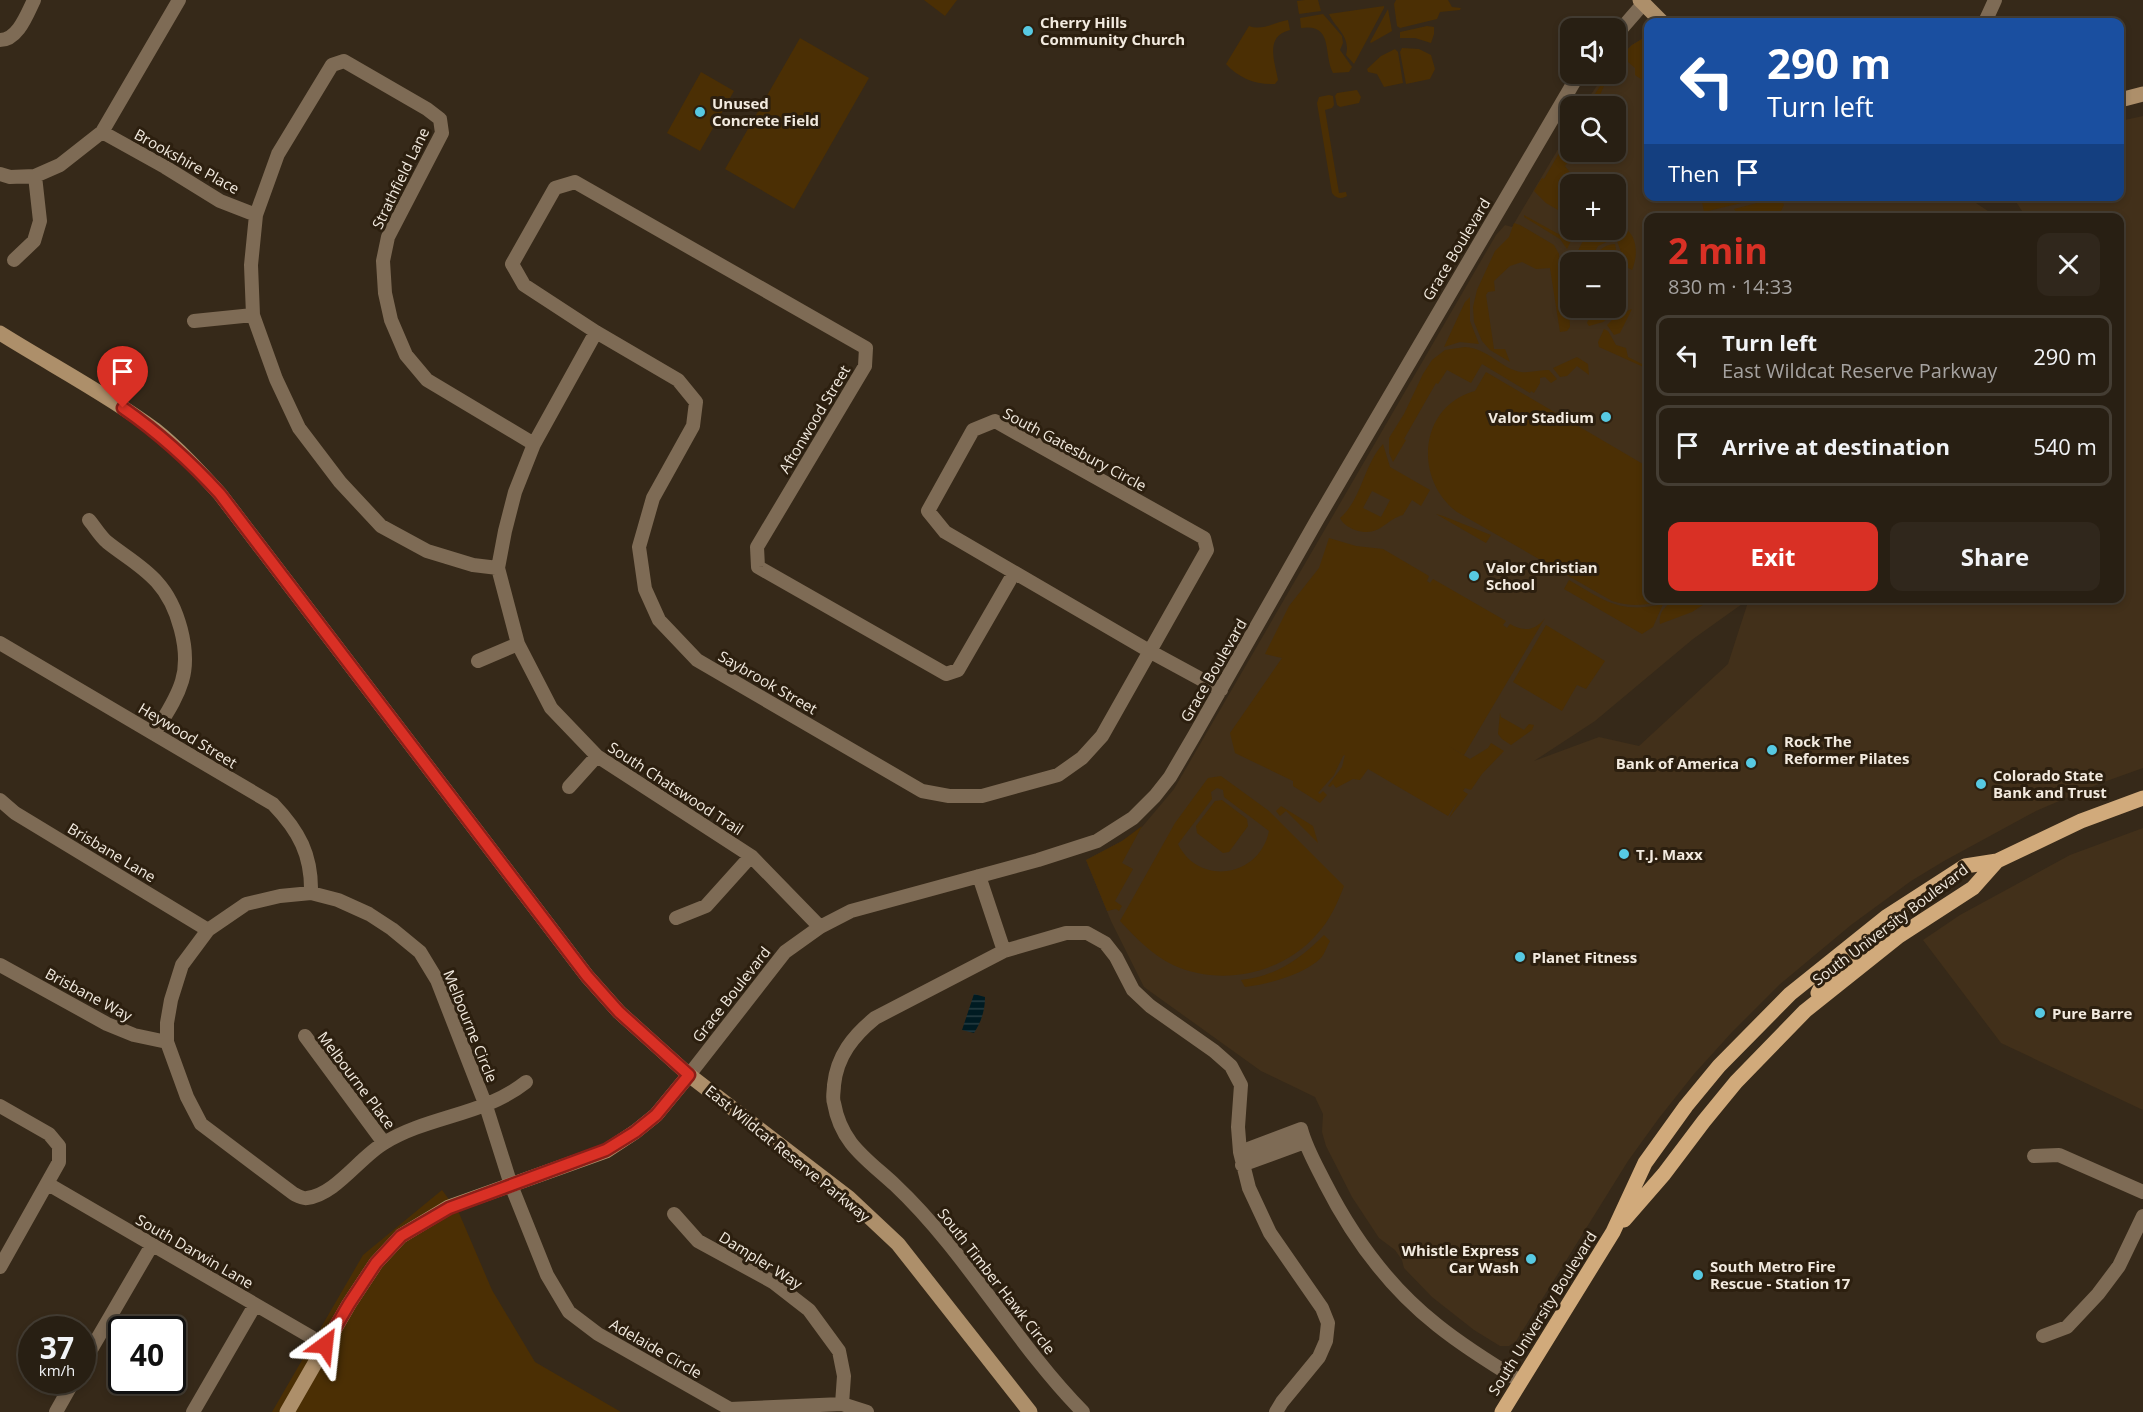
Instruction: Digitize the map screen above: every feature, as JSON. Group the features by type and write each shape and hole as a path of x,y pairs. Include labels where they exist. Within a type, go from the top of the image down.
{"main road":[{"path":"1641,2 1658,18"},
{"path":"2124,99 2143,94"},
{"name":"East Wildcat Reserve Parkway","path":"0,333 106,396 155,430 191,462 220,494 587,976 619,1012 689,1075 849,1198 898,1244 1030,1412"},
{"name":"South University Boulevard","path":"1502,1412 1613,1232 1645,1163 1686,1106 1719,1066 1790,994 1873,927 1965,866 1997,861 2081,821 2143,798"},
{"name":"South University Boulevard","path":"1613,1232 1664,1174 1736,1082 1805,1011 1899,936 1973,888 1997,861"},
{"path":"1821,998 1818,993 1824,981 1855,955 1873,927"},
{"path":"286,1412 349,1304 376,1263 401,1236 449,1208 606,1150 635,1132 656,1115 689,1075"}],"street":[{"path":"0,40 6,40 16,33 34,0"},
{"path":"1987,18 1995,0"},
{"path":"0,174 10,177 35,176 60,165 102,132 172,2"},
{"path":"1626,22 1641,2"},
{"name":"Strathfield Lane","path":"498,568 473,565 427,551 381,526 340,482 299,428 276,379 253,315 251,265 256,215 278,154 332,65 344,61 427,109 440,119 442,133 388,237 383,261 385,293 391,320 406,355 428,380 534,444"},
{"name":"Grace Boulevard","path":"689,1075 785,952 820,927 851,911 1038,860 1097,841 1133,818 1155,796 1170,777 1404,369 1573,84"},
{"name":"Brookshire Place","path":"102,132 220,201 256,215"},
{"path":"14,260 34,241 40,221 35,176"},
{"name":"Aftonwood Street","path":"596,332 524,285 512,264 555,188 575,182 866,348 865,366 757,547 758,567 946,675 958,670 1014,573"},
{"path":"195,321 253,315"},
{"name":"South Chatswood Trail","path":"596,332 534,444 515,492 498,568 518,645 551,708 597,756 750,856 820,927"},
{"name":"Saybrook Street","path":"596,332 678,380 696,402 693,426 653,498 639,547 645,589 659,620 697,660 922,791 949,796 982,796 1058,775 1082,758 1102,736 1151,652"},
{"name":"South Gatesbury Circle","path":"1151,652 1203,561 1208,550 1204,538 995,421 973,430 928,511 945,532 1151,652 1221,690"},
{"path":"89,520 105,540 158,582 175,610 184,643 182,679 172,704 153,734"},
{"name":"Heywood Street","path":"0,644 273,804 290,821 303,844 312,872 311,893"},
{"path":"478,661 518,645"},
{"path":"569,787 597,756"},
{"name":"Brisbane Lane","path":"0,800 15,813 208,930"},
{"path":"676,918 706,906 750,856"},
{"path":"979,876 1004,951"},
{"name":"Melbourne Circle","path":"486,1106 429,1122 384,1143 325,1192 305,1199 294,1194 201,1124 187,1097 167,1042 171,1000 182,965 208,930 246,904 280,896 311,893 338,900 369,914 392,929 420,952 437,980 486,1106 511,1185"},
{"name":"South Timber Hawk Circle","path":"1083,1412 1055,1383 958,1253 920,1210 849,1142 839,1122 833,1101 841,1057 859,1031 886,1012 1004,951 1076,931 1087,933 1105,943 1116,957 1133,990 1150,1006 1231,1066 1241,1085 1238,1127 1241,1158 1249,1188 1270,1233 1322,1308 1328,1323 1326,1341 1319,1357 1276,1412"},
{"name":"Brisbane Way","path":"0,965 107,1024 134,1035 167,1042"},
{"name":"Melbourne Place","path":"305,1036 384,1143"},
{"path":"486,1106 512,1093 526,1082"},
{"path":"0,1106 49,1134 59,1146 59,1162 0,1267"},
{"path":"1241,1158 1303,1136 1332,1197 1378,1266 1437,1326 1520,1381"},
{"path":"2034,1156 2060,1155 2143,1192"},
{"name":"South Darwin Lane","path":"48,1184 325,1345"},
{"name":"Adelaide Circle","path":"511,1185 547,1275 569,1312 598,1334 730,1411 842,1404 867,1412"},
{"name":"Dampler Way","path":"674,1214 698,1241 773,1282 809,1310 839,1351 844,1376 842,1404"},
{"path":"2043,1336 2067,1327 2098,1294 2119,1266 2143,1216"},
{"path":"96,1341 152,1245"},
{"path":"193,1412 255,1305"},
{"path":"56,1412 66,1394"}],"shaded area":[{"path":"924,0 957,0 945,16"},
{"path":"1318,0 1321,11 1299,14 1297,1"},
{"path":"1396,0 1448,0 1452,7 1461,8 1440,12 1437,19 1400,28 1397,26 1394,4"},
{"path":"1384,6 1354,64 1346,55 1344,37 1329,14"},
{"path":"1388,9 1392,31 1371,43 1370,42"},
{"path":"1323,14 1342,36 1343,43 1340,50 1352,67 1349,72 1333,73 1323,35 1319,30 1301,28 1300,18"},
{"path":"1288,20 1290,30 1282,33 1274,44 1278,80 1275,84 1248,80 1226,64 1249,26 1264,27"},
{"path":"1427,26 1434,27 1431,43 1415,38 1400,38 1400,32"},
{"path":"800,38 869,78 794,209 725,169"},
{"path":"1644,39 1644,201 1973,201 1991,213 1644,213 1644,603 1743,603 1693,639 1595,721 1534,761 1599,737 1639,746 1728,664 1748,603 2124,603 2124,213 2021,213 2022,211 2016,201 2124,201 2124,120 2143,116 2143,768 2036,811 1944,861 1911,881 1851,925 1779,985 1694,1074 1659,1118 1628,1161 1516,1341 1509,1346 1500,1346 1474,1330 1432,1297 1404,1268 1395,1250 1379,1238 1352,1197 1326,1146 1322,1132 1323,1114 1315,1097 1261,1071 1144,987 1111,921 1086,860 1122,841 1142,827 1174,789 1496,235 1505,225 1512,227 1560,146 1560,162 1626,162 1626,96 1590,96 1598,84 1626,84 1626,51"},
{"path":"1644,39 1644,81 1635,75 1635,68 1628,62 1626,65 1626,51"},
{"path":"1402,48 1419,49 1431,55 1435,69 1430,79 1406,84 1400,52"},
{"path":"1395,49 1398,52 1403,83 1384,87 1377,74 1368,72 1367,69 1381,56"},
{"name":"Unused Concrete Field","path":"701,72 734,91 700,151 667,133"},
{"path":"1601,84 1607,84 1600,96 1594,96"},
{"path":"1357,90 1361,97 1359,103 1340,107 1337,105 1335,96 1337,93"},
{"path":"1333,96 1334,105 1325,110 1339,193 1346,192 1347,196 1341,198 1332,193 1317,103 1319,97"},
{"path":"1560,151 1560,162 1568,162 1565,166 1571,174 1560,174 1560,211 1546,203 1534,191 1542,178 1544,179"},
{"path":"1704,201 1749,201 1704,212 1702,202"},
{"path":"1765,201 1782,201 1784,205 1780,213 1737,213 1734,209"},
{"path":"1524,215 1560,235 1560,239"},
{"path":"1514,223 1554,245 1559,254 1560,318 1570,318 1570,327 1567,331 1560,332 1550,268 1536,269 1522,262 1510,266 1494,281 1495,291 1488,292 1486,295 1494,349 1505,349 1510,362 1490,350 1482,341 1474,322 1473,307 1477,290 1495,251 1509,237"},
{"path":"1626,229 1633,237 1636,257 1632,270 1626,267 1626,252 1621,252 1615,240 1626,240"},
{"path":"1561,240 1571,241 1567,249"},
{"path":"1585,240 1611,240 1598,246 1595,252 1578,252"},
{"path":"1615,244 1616,252 1600,252 1602,249"},
{"path":"1470,297 1470,321 1479,344 1460,342 1444,347 1465,302"},
{"path":"1632,309 1620,333 1614,335 1607,325 1614,318 1626,318 1626,311"},
{"path":"1608,318 1603,322 1589,326 1587,323 1589,319"},
{"path":"1604,329 1608,331 1616,345 1626,348 1628,357 1644,365 1644,367 1599,347 1598,342"},
{"path":"1465,347 1481,351 1507,367 1521,372 1549,370 1557,379 1551,383 1545,377 1540,378 1540,383 1534,393 1531,391 1530,393 1482,364 1471,383 1447,370 1438,384 1436,383 1393,462 1389,453 1389,438 1404,414 1423,374 1432,360 1445,350"},
{"path":"1577,357 1588,364 1589,375 1577,366 1567,376 1560,377 1553,368"},
{"path":"1486,372 1644,465 1644,603 1653,603 1639,605 1612,601 1457,512 1443,498 1433,481 1429,463 1428,445 1433,427 1442,412 1456,399 1475,391"},
{"path":"1383,444 1390,467 1430,490 1421,506 1412,500 1403,515 1376,530 1363,532 1348,527 1340,518 1353,502 1376,453","holes":["1372,491 1390,500 1381,517 1363,508"]},
{"path":"1436,514 1443,516 1491,535 1486,543"},
{"path":"1329,538 1356,546 1383,549 1429,576 1427,581 1430,583 1433,579 1506,621 1503,625 1507,628 1510,624 1525,629 1533,628 1545,618 1464,755 1447,745 1470,759 1488,748 1491,743 1504,751 1482,774 1471,790 1465,788 1463,791 1468,794 1449,818 1457,802 1448,816 1368,769 1360,780 1353,779 1336,788 1333,784 1328,786 1342,767 1345,755 1334,775 1318,793 1323,791 1327,795 1320,803 1293,786 1293,781 1235,753 1230,733 1282,658 1265,654 1289,606 1319,568"},
{"path":"1569,580 1613,604 1648,607 1663,604 1653,627 1642,634 1564,589"},
{"path":"1671,603 1706,603 1692,612 1660,624 1662,612"},
{"path":"1546,625 1605,661 1586,689 1577,685 1562,711 1513,682"},
{"path":"1500,713 1501,717 1524,730 1529,724 1534,725 1532,730 1511,745 1498,734"},
{"path":"1221,776 1269,811 1344,886 1326,923 1303,948 1287,959 1250,973 1211,975 1192,972 1173,965 1151,951 1120,921 1175,823 1208,778","holes":["1217,788 1223,790 1224,797 1269,831 1263,847 1242,867 1228,871 1214,871 1200,867 1188,858 1178,844 1212,799 1211,792"]},
{"path":"1222,800 1247,819 1248,826 1229,852 1223,853 1197,833 1196,826 1215,801"},
{"path":"1281,806 1313,826 1318,843 1286,811 1280,816 1276,811"},
{"path":"1142,826 1122,863 1133,869 1115,901 1122,906 1119,911 1116,909 1107,911 1086,860 1122,841"},
{"path":"2143,828 2143,1110 2001,1043 1923,940 1960,915 2070,855"},
{"path":"1324,935 1330,941 1321,958 1314,964 1285,978 1245,987 1241,980 1276,971 1306,952"},
{"path":"442,1190 459,1213 492,1290 535,1362 621,1412 272,1412 363,1255"}],"water":[{"path":"974,994 985,997 982,1016 974,1033 962,1030"}],"place":[{"name":"Cherry Hills Community Church","path":"1028,31"},
{"name":"Unused Concrete Field","path":"700,112"},
{"name":"Valor Stadium","path":"1606,417"},
{"name":"Valor Christian School","path":"1474,576"},
{"name":"Rock The Reformer Pilates","path":"1772,750"},
{"name":"Bank of America","path":"1751,763"},
{"name":"Colorado State Bank and Trust","path":"1981,784"},
{"name":"T.J. Maxx","path":"1624,854"},
{"name":"Planet Fitness","path":"1520,957"},
{"name":"Pure Barre","path":"2040,1013"},
{"name":"Whistle Express Car Wash","path":"1531,1259"},
{"name":"South Metro Fire Rescue - Station 17","path":"1698,1275"}],"route":[{"path":"123,408 155,430 191,462 220,494 587,976 619,1012 689,1075 656,1115 635,1132 606,1150 568,1166 449,1208 401,1236 376,1263 325,1345"}]}
